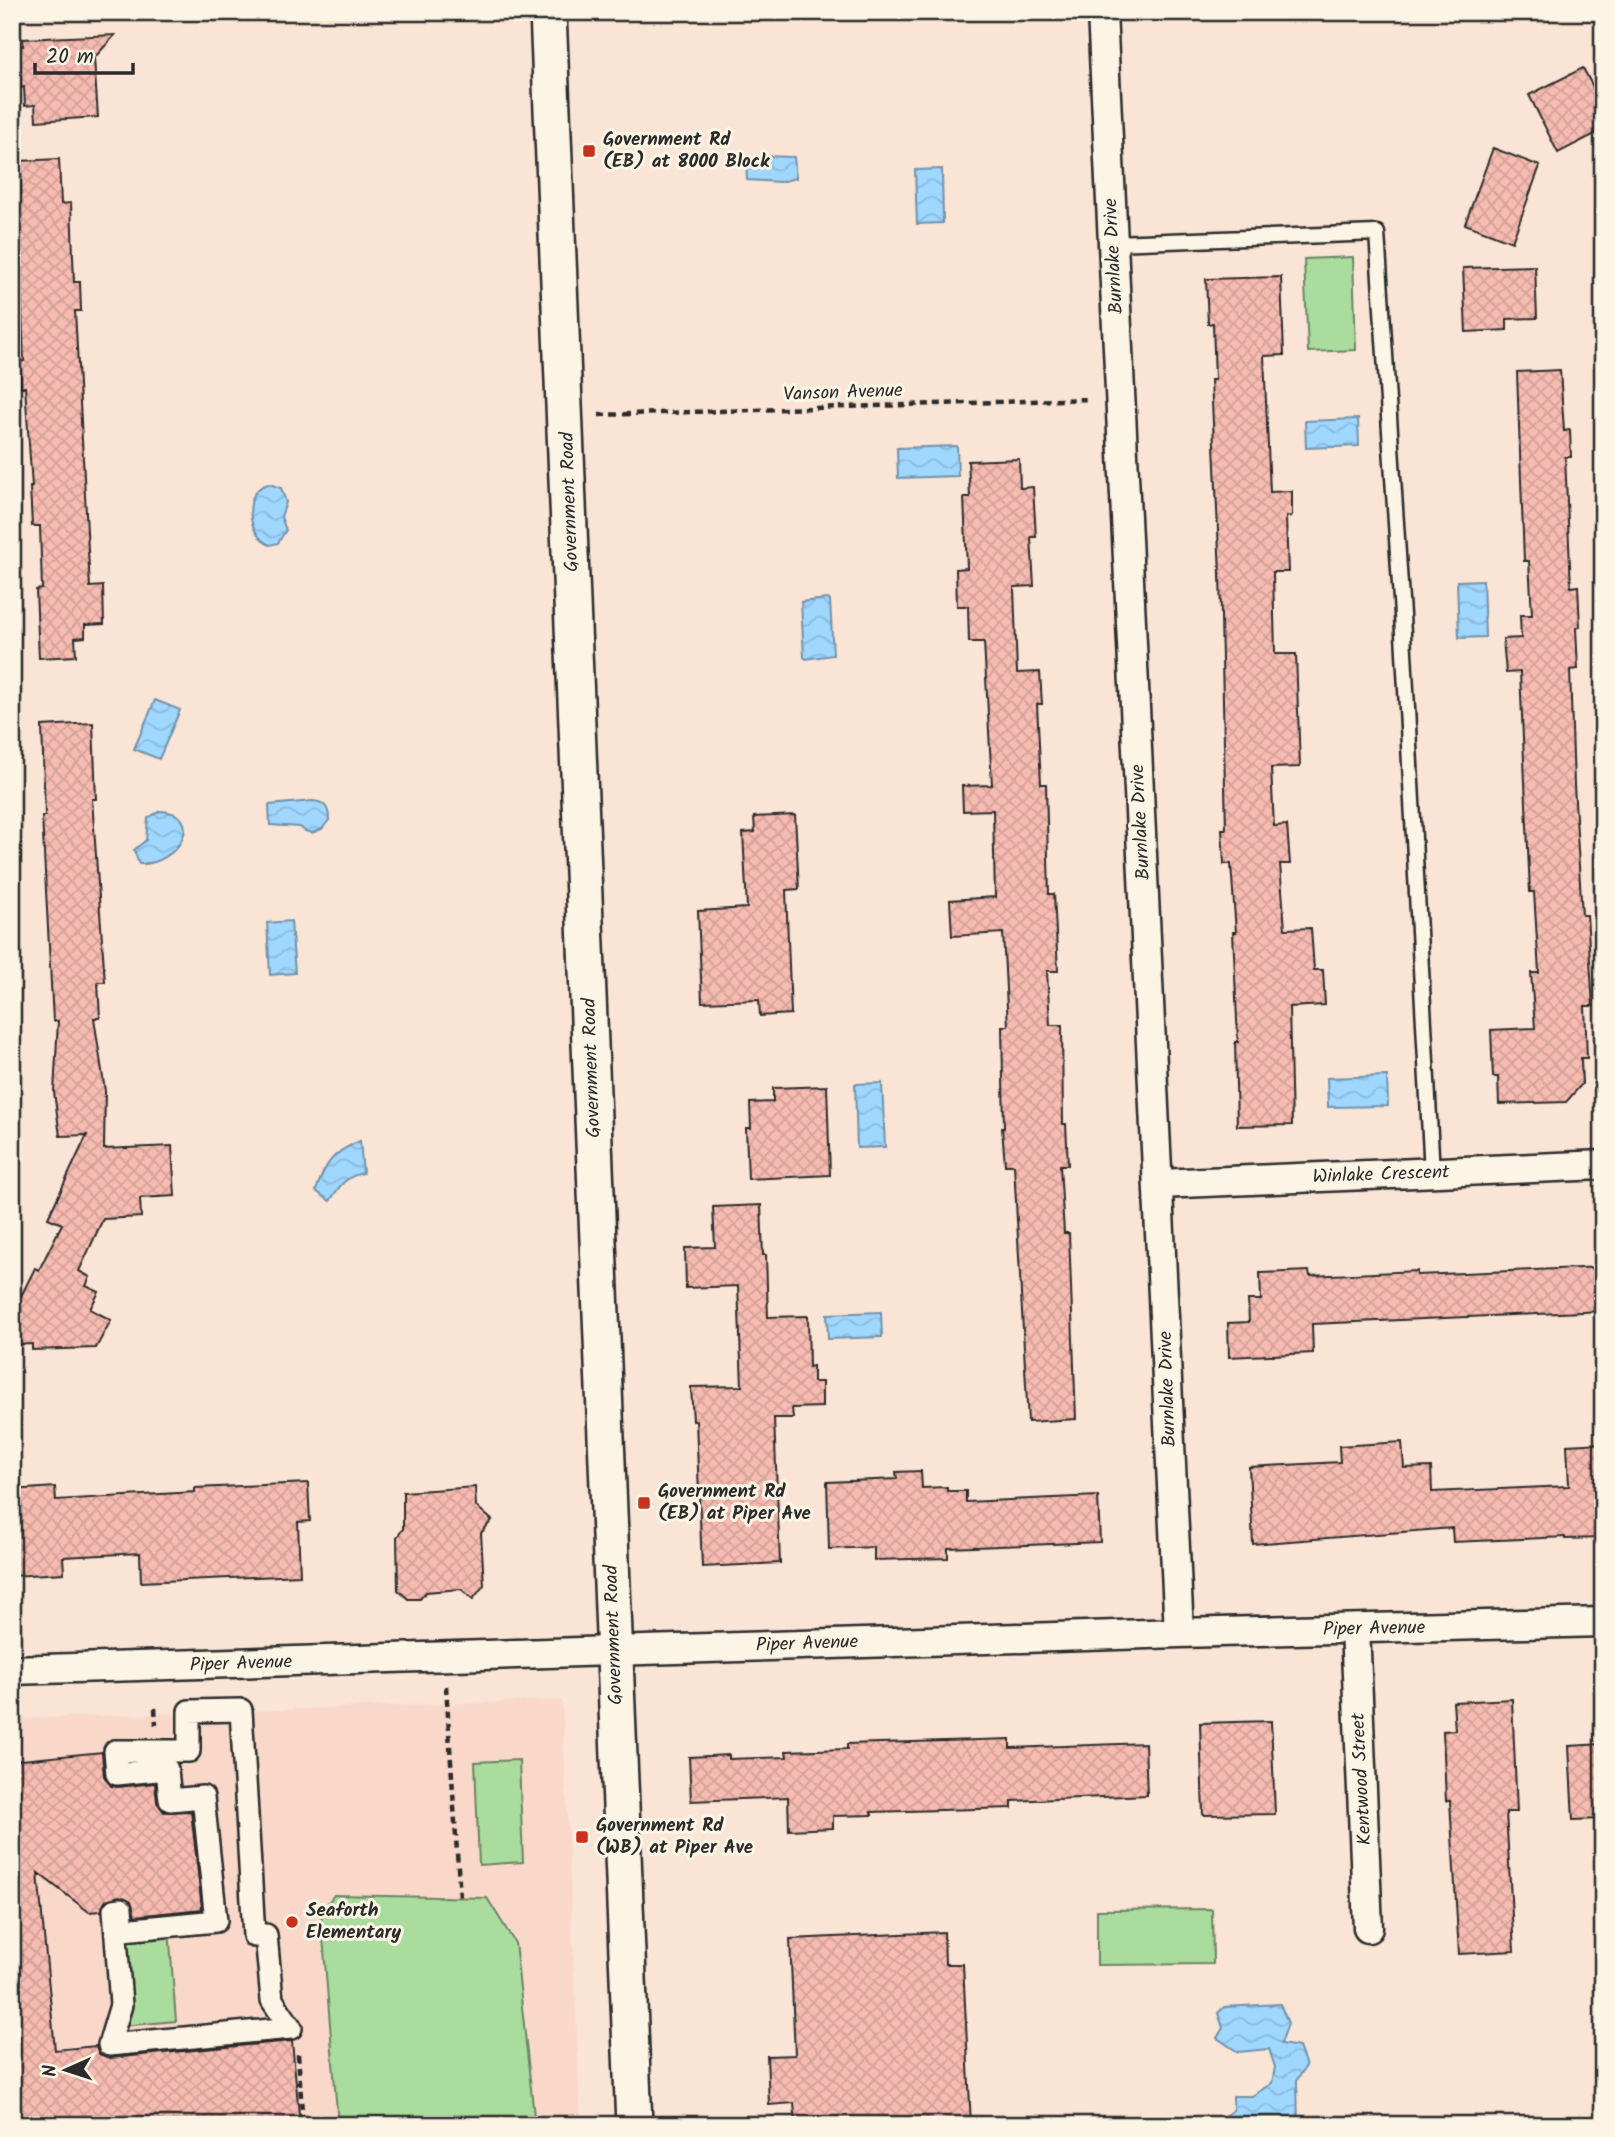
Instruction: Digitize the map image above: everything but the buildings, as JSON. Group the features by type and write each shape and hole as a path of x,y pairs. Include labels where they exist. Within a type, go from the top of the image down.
{"street":[{"name":"Government Road","path":"548,12 634,2125"},
{"name":"Burnlake Drive","path":"1102,12 1179,1633"},
{"name":"Winlake Crescent","path":"1159,1184 1603,1165"},
{"name":"Piper Avenue","path":"12,1670 1603,1622"},
{"name":"Kentwood Street","path":"1355,1629 1368,1928"},
{"path":"241,1710 254,1936 266,1935 272,2000 288,2023 291,2028 109,2045 121,2005 114,1910 121,1909 123,1930 216,1921 203,1797 170,1800 167,1769 117,1774 115,1751 189,1751 189,1711 241,1710"}],"lane":[{"path":"1114,243 1377,233 1402,615 1432,1173"}],"path":[{"name":"Vanson Avenue","path":"566,416 1121,398"},
{"path":"444,1657 460,1898"},
{"path":"288,2023 296,2026 303,2125"}],"shaded area":[{"name":"Seaforth Elementary","path":"562,1700 581,2125 12,2125 12,1719"}],"green space":[{"path":"1353,257 1356,350 1308,352 1304,259"},
{"path":"519,1760 523,1862 479,1865 475,1762"},
{"path":"334,1895 487,1898 515,1943 535,2125 338,2125 321,1912"},
{"path":"1212,1909 1213,1964 1097,1965 1097,1910"},
{"path":"169,1929 176,2021 122,2026 116,1932"}],"water":[{"path":"762,156 794,157 796,178 780,182 747,180 746,161"},
{"path":"942,169 943,223 917,224 915,170"},
{"path":"1358,419 1359,446 1306,448 1305,421"},
{"path":"957,446 958,476 898,478 897,448"},
{"path":"269,484 281,488 286,502 281,517 286,530 278,543 270,545 256,532 250,513 254,494 260,487"},
{"path":"1483,580 1485,637 1459,638 1457,581"},
{"path":"830,600 833,655 806,659 801,602"},
{"path":"155,700 180,710 159,759 134,749"},
{"path":"313,801 326,806 328,812 329,820 322,829 312,833 300,827 270,825 269,805"},
{"path":"160,811 174,814 182,820 185,829 182,839 165,857 139,864 134,850 146,840 148,818"},
{"path":"291,921 295,973 270,975 267,923"},
{"path":"1387,1076 1388,1106 1328,1107 1327,1078"},
{"path":"882,1083 885,1147 857,1148 855,1084"},
{"path":"360,1141 363,1173 344,1182 330,1201 316,1191 323,1173 337,1154"},
{"path":"881,1312 882,1337 828,1339 827,1314"},
{"path":"1280,2004 1288,2023 1281,2044 1299,2047 1306,2066 1297,2080 1298,2125 1212,2125 1233,2110 1233,2096 1252,2096 1272,2083 1275,2067 1269,2049 1238,2052 1217,2038 1223,2028 1218,2013 1224,2007"}],"place":[{"name":"Government Rd (EB) at 8000 Block","path":"589,151"},
{"name":"Government Rd (EB) at Piper Ave","path":"644,1503"},
{"name":"Government Rd (WB) at Piper Ave","path":"582,1837"},
{"name":"Seaforth Elementary","path":"292,1922"}]}
